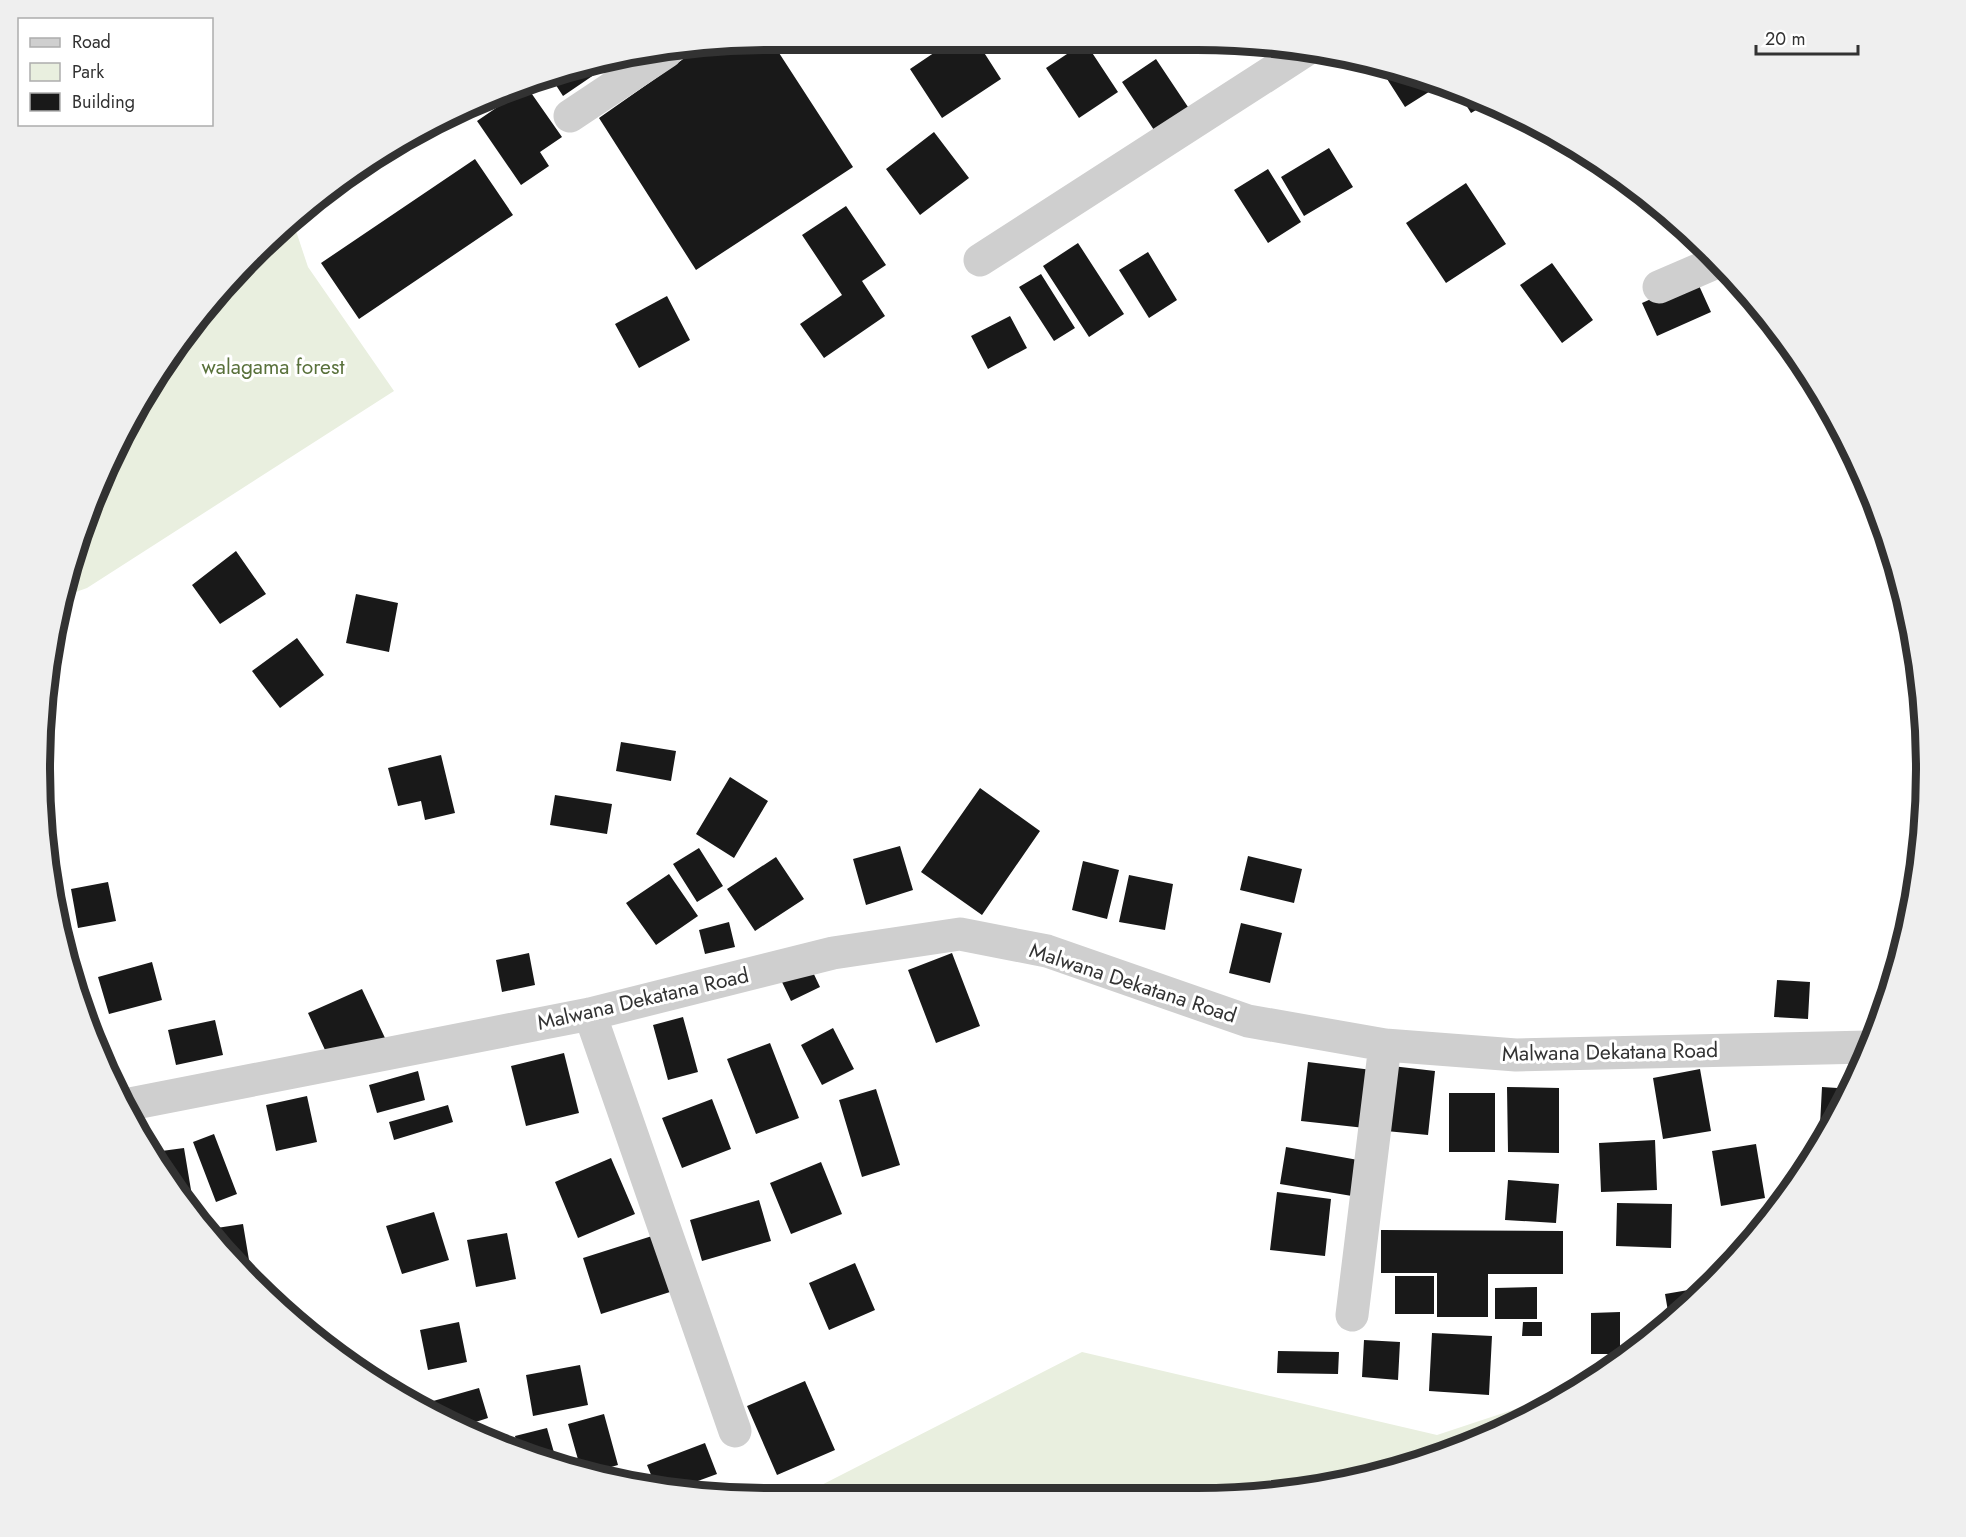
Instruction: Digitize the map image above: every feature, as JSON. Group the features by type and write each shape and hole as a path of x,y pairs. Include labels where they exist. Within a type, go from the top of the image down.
{"street":[{"path":"980,260 1292,56"},
{"path":"570,116 656,59"},
{"path":"1659,287 1710,265"},
{"name":"Malwana Dekatana Road","path":"133,1103 590,1014 833,953 960,934 1047,951 1248,1021 1385,1045 1516,1055 1861,1047"},
{"path":"590,1014 735,1431"},
{"path":"1352,1315 1385,1045"}],"green space":[{"name":"walagama forest","path":"295,227 308,267 394,391 87,588 71,594 104,493 146,409 198,331 228,294"},
{"path":"1082,1352 1437,1435 1536,1402 1473,1433 1429,1449 1338,1474 1291,1481 1198,1488 816,1488"}],"building":[{"path":"777,50 853,167 696,270 599,118 690,54 721,51"},
{"path":"938,50 982,50 1001,79 942,118 910,69"},
{"path":"1073,50 1090,50 1118,92 1079,118 1046,68"},
{"path":"1156,59 1196,119 1162,142 1122,82"},
{"path":"603,69 563,96 554,83"},
{"path":"1384,74 1433,89 1405,107"},
{"path":"530,91 562,137 540,152 549,166 521,185 477,121 512,97"},
{"path":"1463,100 1480,107 1471,113"},
{"path":"934,132 969,178 920,215 886,169"},
{"path":"1329,148 1353,187 1304,216 1281,177"},
{"path":"475,159 513,215 359,319 321,263"},
{"path":"1268,169 1301,222 1268,243 1234,190"},
{"path":"1466,183 1506,244 1446,283 1406,223"},
{"path":"846,206 886,265 862,281 885,316 824,358 800,324 842,295 802,235"},
{"path":"1078,243 1124,314 1089,337 1043,266"},
{"path":"1148,252 1177,300 1149,318 1119,270"},
{"path":"1552,263 1593,320 1562,343 1520,285"},
{"path":"1041,274 1075,328 1054,341 1019,287"},
{"path":"1696,279 1711,312 1657,336 1642,303"},
{"path":"667,296 690,340 639,368 615,324"},
{"path":"1010,316 1027,348 988,369 971,336"},
{"path":"236,551 266,594 220,624 192,585"},
{"path":"356,594 398,603 389,652 346,643"},
{"path":"297,638 324,675 280,708 252,671"},
{"path":"621,742 676,751 671,781 616,771"},
{"path":"441,755 455,813 425,820 421,801 398,806 388,768"},
{"path":"730,777 768,801 734,858 696,834"},
{"path":"980,788 1040,831 982,915 921,872"},
{"path":"555,795 612,804 607,834 550,825"},
{"path":"900,846 913,890 866,905 853,859"},
{"path":"699,848 723,886 697,902 673,864"},
{"path":"1248,856 1302,869 1294,903 1240,890"},
{"path":"776,857 804,899 755,931 727,889"},
{"path":"1083,861 1119,870 1107,919 1072,910"},
{"path":"669,874 698,916 656,945 626,903"},
{"path":"1129,875 1173,884 1165,930 1119,922"},
{"path":"108,882 116,921 78,928 71,889"},
{"path":"729,922 735,947 705,954 699,930"},
{"path":"1241,923 1282,933 1270,983 1229,973"},
{"path":"529,953 535,985 502,992 496,960"},
{"path":"952,953 980,1026 936,1043 908,970"},
{"path":"152,962 162,1000 109,1014 98,977"},
{"path":"811,968 820,987 791,1001 782,982"},
{"path":"1777,980 1810,982 1808,1019 1774,1017"},
{"path":"362,989 385,1038 331,1063 308,1013"},
{"path":"683,1017 698,1072 668,1080 653,1025"},
{"path":"215,1020 223,1055 176,1065 168,1030"},
{"path":"833,1028 854,1069 822,1085 801,1045"},
{"path":"770,1043 799,1118 756,1134 727,1059"},
{"path":"564,1053 579,1113 526,1126 511,1066"},
{"path":"1308,1062 1372,1070 1365,1128 1301,1121"},
{"path":"1392,1066 1435,1071 1428,1135 1386,1131"},
{"path":"1700,1069 1711,1131 1663,1139 1653,1078"},
{"path":"418,1071 425,1100 377,1113 369,1085"},
{"path":"1507,1087 1559,1088 1559,1153 1508,1152"},
{"path":"1822,1087 1841,1088 1820,1128"},
{"path":"876,1089 900,1165 862,1177 839,1100"},
{"path":"1449,1093 1495,1093 1495,1152 1449,1152"},
{"path":"307,1096 317,1142 276,1151 266,1105"},
{"path":"712,1099 731,1149 682,1168 662,1118"},
{"path":"448,1105 453,1122 394,1140 389,1122"},
{"path":"214,1134 237,1194 216,1202 193,1142"},
{"path":"1655,1140 1657,1190 1601,1192 1599,1143"},
{"path":"1756,1144 1765,1198 1721,1206 1712,1151"},
{"path":"1286,1147 1358,1160 1352,1196 1280,1184"},
{"path":"184,1148 192,1198 171,1168 160,1151"},
{"path":"611,1158 635,1214 578,1238 555,1182"},
{"path":"821,1162 842,1214 791,1234 770,1183"},
{"path":"1508,1180 1559,1184 1556,1223 1505,1220"},
{"path":"1277,1192 1331,1199 1325,1256 1270,1250"},
{"path":"759,1200 771,1241 702,1261 690,1220"},
{"path":"1617,1203 1672,1204 1671,1248 1616,1246"},
{"path":"434,1212 449,1260 402,1274 386,1226"},
{"path":"243,1224 250,1266 228,1243 216,1228"},
{"path":"1381,1230 1563,1231 1563,1274 1488,1274 1488,1317 1437,1317 1437,1273 1381,1273"},
{"path":"507,1233 516,1279 476,1287 467,1240"},
{"path":"652,1236 670,1292 601,1314 583,1258"},
{"path":"855,1263 875,1310 829,1330 809,1283"},
{"path":"1395,1276 1434,1276 1434,1314 1395,1314"},
{"path":"1537,1287 1537,1319 1495,1319 1495,1288"},
{"path":"1693,1289 1668,1312 1665,1294"},
{"path":"1620,1312 1620,1350 1614,1354 1591,1354 1591,1313"},
{"path":"459,1322 467,1362 428,1370 420,1330"},
{"path":"1523,1322 1542,1322 1542,1336 1522,1336"},
{"path":"1432,1333 1492,1336 1489,1395 1429,1391"},
{"path":"1364,1340 1400,1342 1398,1380 1362,1377"},
{"path":"1278,1351 1339,1352 1338,1374 1277,1373"},
{"path":"580,1365 588,1405 533,1416 526,1375"},
{"path":"805,1381 835,1450 777,1475 747,1406"},
{"path":"479,1388 488,1418 472,1423 430,1402"},
{"path":"604,1414 618,1465 605,1469 579,1462 568,1424"},
{"path":"547,1428 555,1454 516,1442 515,1436"},
{"path":"705,1443 717,1474 693,1483 675,1481 652,1478 647,1465"}]}
